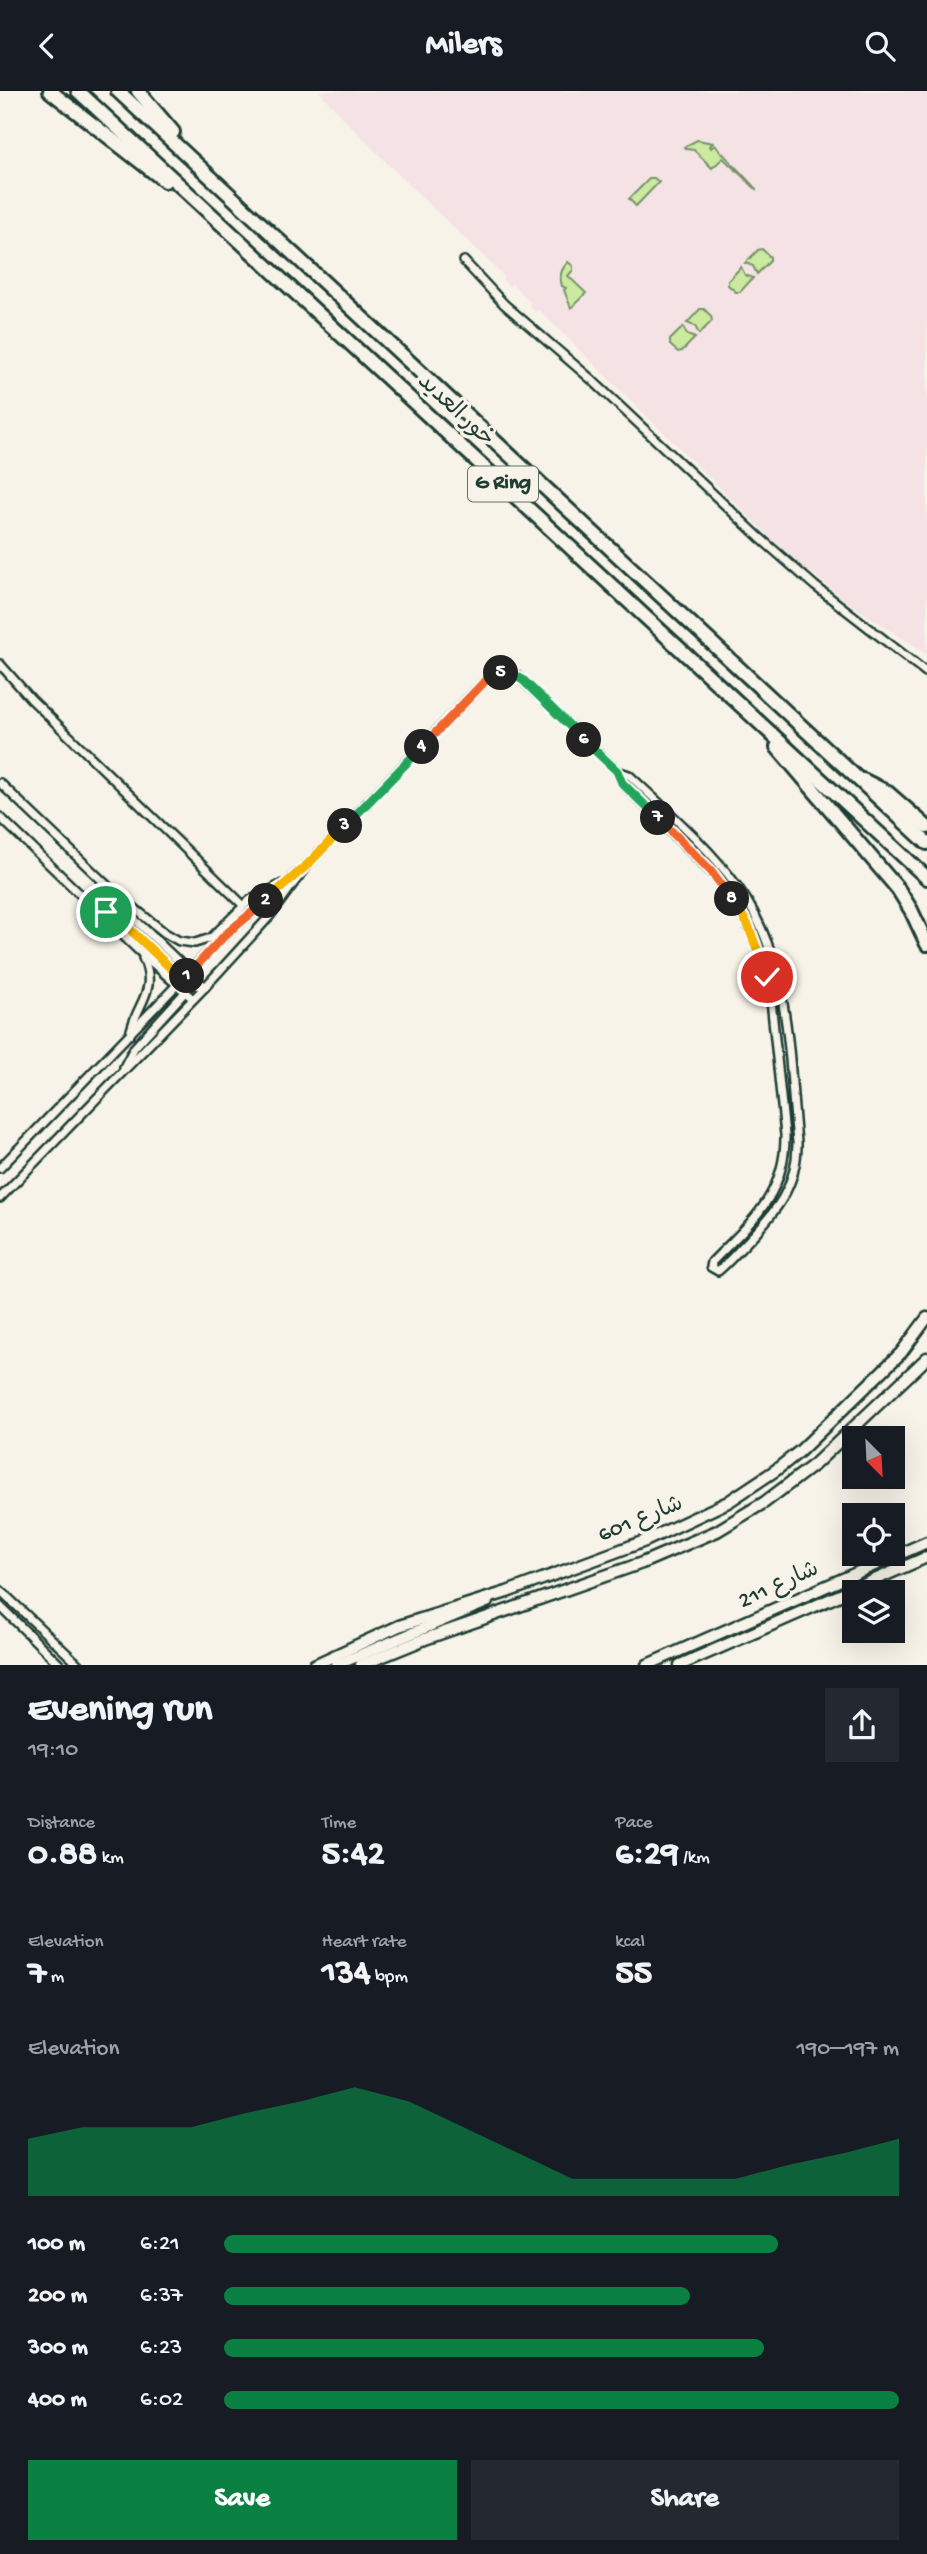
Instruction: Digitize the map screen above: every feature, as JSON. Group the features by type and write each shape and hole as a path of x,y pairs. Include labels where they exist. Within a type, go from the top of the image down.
{"highway":[{"path":"50,91 211,215"},
{"name":"خور العديد","path":"78,91 927,878"},
{"name":"خور العديد","path":"118,91 927,843"},
{"path":"138,91 205,170"},
{"path":"754,716 788,761 898,889 927,944"},
{"path":"856,778 887,792 927,827"}],"main road":[{"name":"شارع 601","path":"314,1665 399,1626 507,1592 645,1541 710,1511 751,1488 800,1451 825,1428 901,1353 927,1318"},
{"name":"شارع 601","path":"361,1665 425,1639 642,1563 707,1536 741,1517 789,1484 831,1449 927,1358"},
{"name":"شارع 211","path":"647,1665 927,1542"},
{"name":"شارع 211","path":"680,1665 927,1557"},
{"path":"336,1665 467,1612 507,1592"}],"street":[{"path":"464,261 528,327 592,380 759,537 815,586 927,673"},
{"path":"0,664 52,719 243,905"},
{"path":"0,1168 230,930 307,865 494,675 506,673 523,680 617,771 622,783 723,885 748,925 767,977 785,1135 784,1161 777,1185 764,1207 712,1262 712,1269 718,1271 773,1215 785,1197 795,1169 797,1142 779,979 763,932 748,902 729,875 629,775 617,771"},
{"path":"0,783 113,891 165,933 187,943 203,941 217,934 243,905 286,883"},
{"path":"0,817 139,951 180,983 205,987"},
{"path":"0,1198 270,917 307,865"},
{"path":"113,891 126,911 205,987"},
{"path":"94,909 119,919 193,999"},
{"path":"130,1035 149,986 146,964 139,951"},
{"path":"123,1071 134,1048 191,985 190,972"},
{"path":"0,1590 79,1665"},
{"path":"0,1606 60,1665"}],"shaded area":[{"path":"319,91 927,91 927,654 846,601 784,551 539,310 536,312 512,283 509,286 502,279 504,276 401,177"}],"green space":[{"path":"697,140 713,143 711,148 715,145 757,190 723,158 712,168 694,150 684,147"},
{"path":"650,178 659,182 636,206 629,199"},
{"path":"762,249 770,257 770,261 757,274 753,266 745,263"},
{"path":"568,262 573,266 573,270 568,276 586,293 571,308 561,279 562,270"},
{"path":"741,267 745,275 753,278 740,292 736,292 728,285 728,281"},
{"path":"700,309 704,309 711,316 712,321 699,334 695,326 687,323"},
{"path":"683,327 687,335 695,338 678,352 670,345 670,340"}],"route":[{"path":"106,912 119,919 183,980 230,930 274,896 307,865 488,678 506,673 523,680 617,771 622,783 717,878 748,925 767,977"}]}
